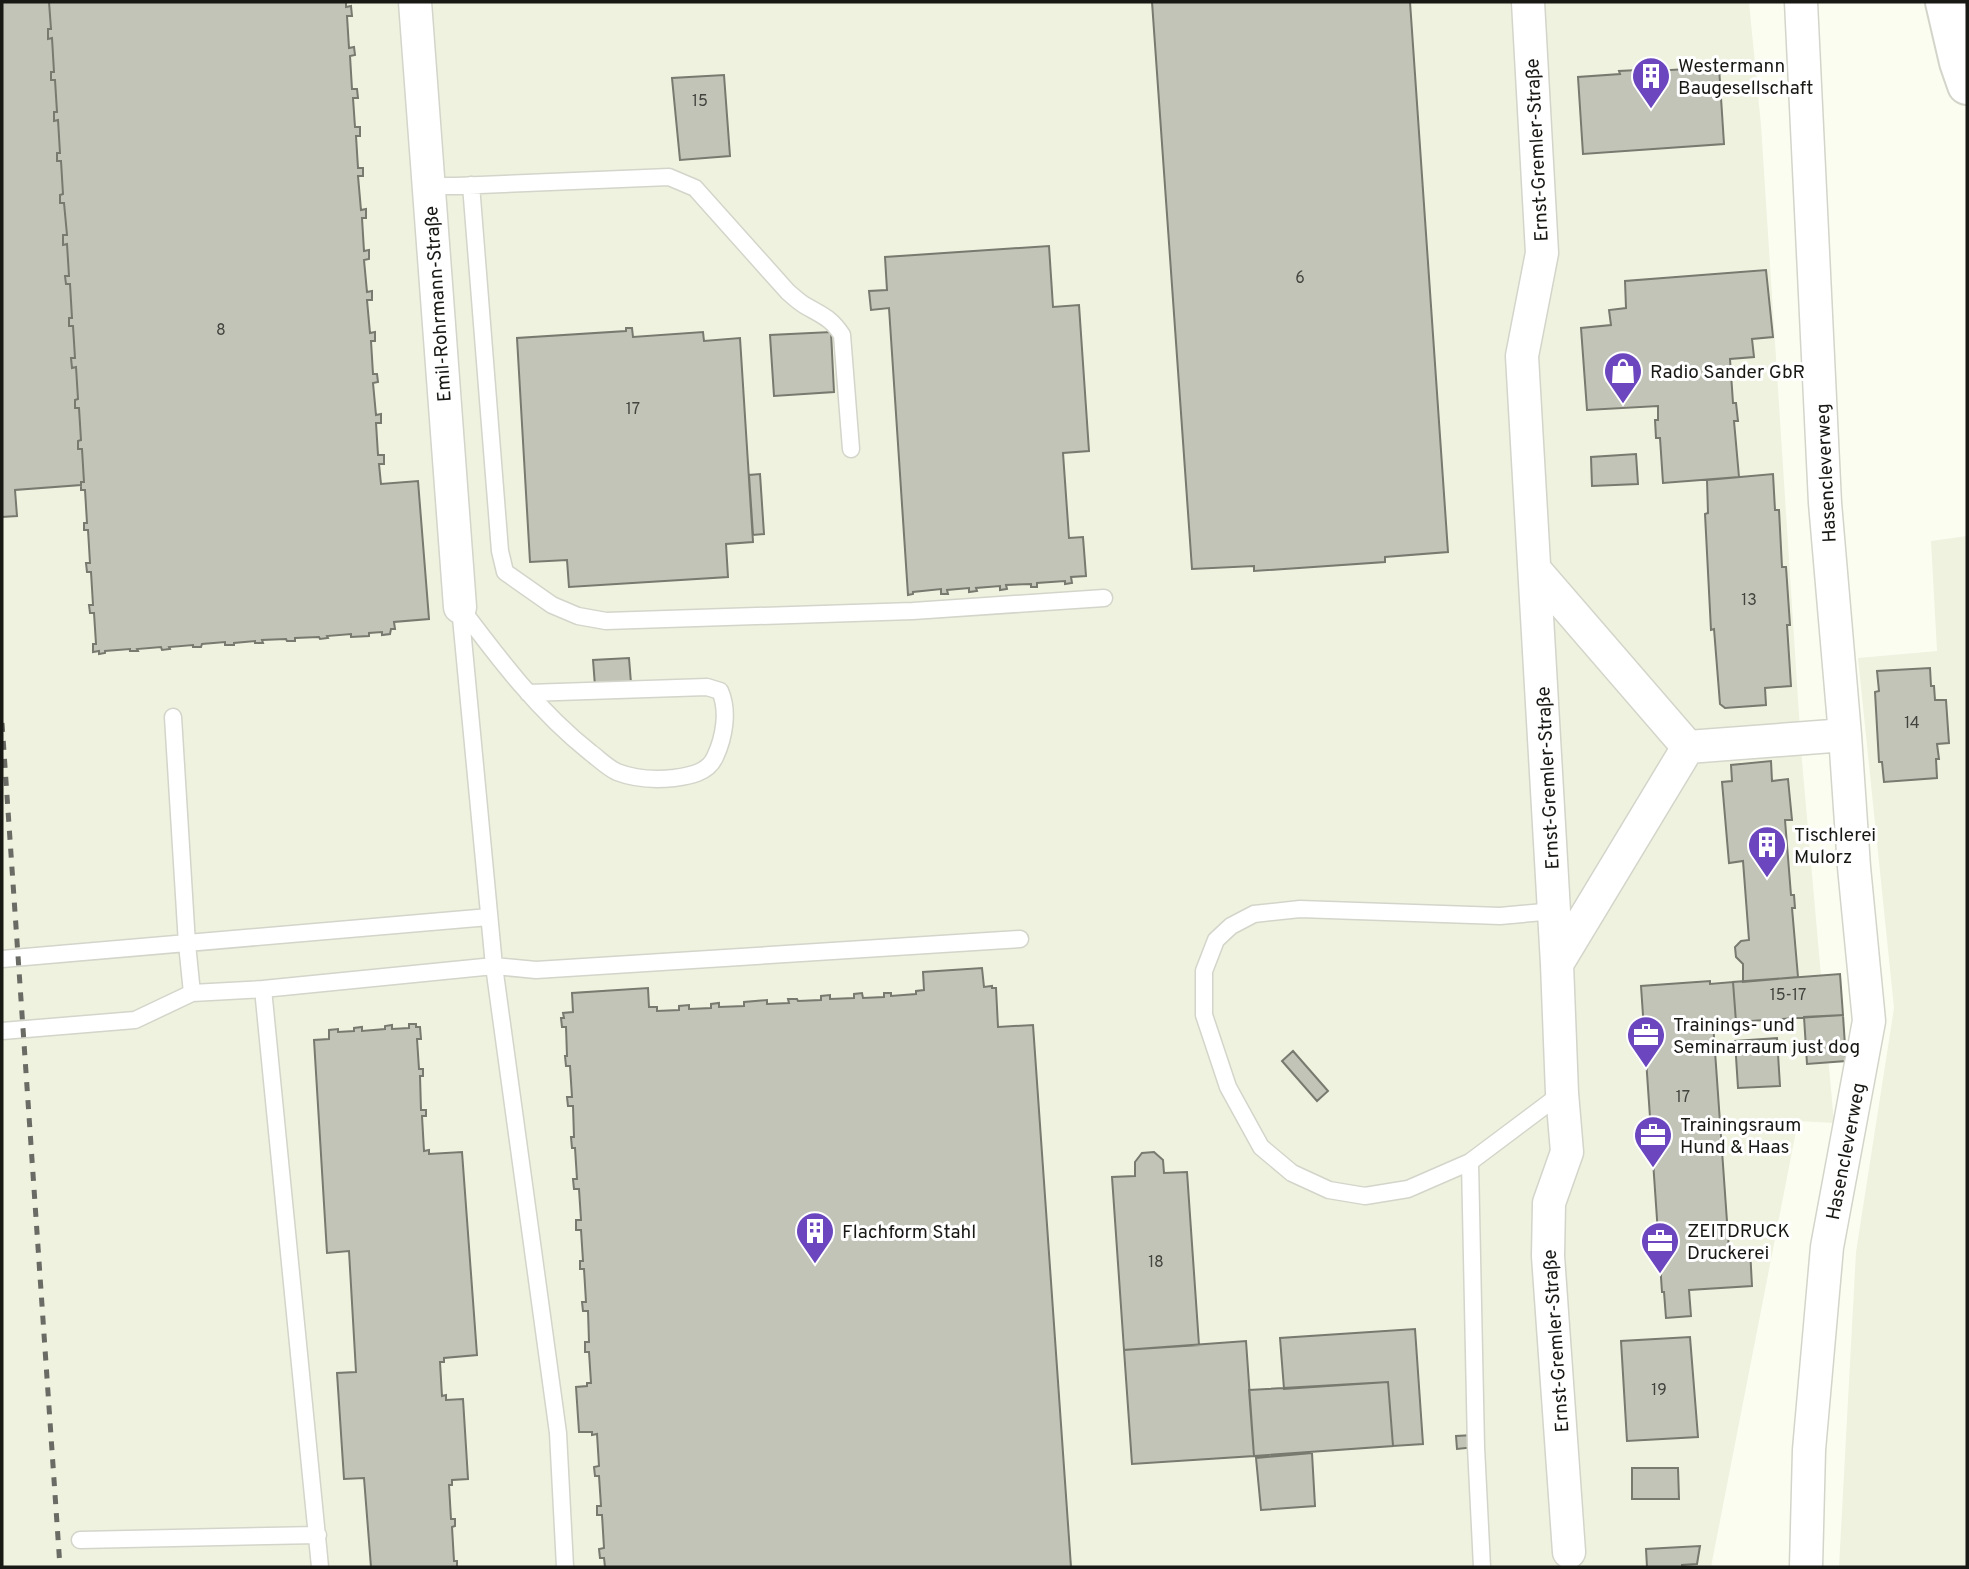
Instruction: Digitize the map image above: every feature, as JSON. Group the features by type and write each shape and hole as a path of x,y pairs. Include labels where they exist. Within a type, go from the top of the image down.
{"main road":[{"path":"1945,2 1967,85"}],"street":[{"name":"Emil-Rohrmann-Straße","path":"415,2 460,607"},
{"name":"Ernst-Gremler-Straße","path":"1528,2 1542,253 1522,356 1567,1152 1549,1203 1548,1256 1569,1552"},
{"name":"Hasencleverweg","path":"1801,2 1825,503 1869,1021 1827,1247 1809,1450 1806,1567"},
{"path":"1535,570 1688,747"},
{"path":"1688,747 1845,735"},
{"path":"1558,964 1688,747"}],"lane":[{"path":"428,186 670,177 695,188 788,292 805,306 834,323 842,335 851,449"},
{"path":"471,186 500,551 505,572 552,606 578,616 606,621 914,611 1104,598"},
{"path":"460,607 528,693 575,740 615,771 654,780 693,775 712,763 721,744 726,704 720,691 707,687 528,693"},
{"path":"460,607 494,966 558,1433 565,1567"},
{"path":"173,717 192,993"},
{"path":"1554,911 1500,916 1300,909 1254,914 1231,926 1216,940 1204,971 1204,1015 1228,1087 1261,1147 1292,1173 1329,1190 1365,1196 1408,1189 1470,1162 1562,1093"},
{"path":"2,959 489,918"},
{"path":"2,1031 135,1020 192,993 263,989 494,966 536,970 1020,939"},
{"path":"263,989 320,1567"},
{"path":"1470,1162 1475,1447 1482,1567"},
{"path":"80,1540 318,1535"}],"shaded area":[{"path":"2,2 1749,2 1761,125 1802,761 1834,1123 1798,1121 1711,1567 2,1567"},
{"path":"1967,536 1967,1567 1839,1567 1856,1252 1894,1008 1858,658 1937,651 1931,541"}],"building":[{"path":"2,2 49,2 51,29 48,29 48,39 52,38 54,72 51,72 51,80 55,80 57,112 54,112 54,121 58,120 60,153 57,153 57,161 61,161 63,194 60,195 60,203 64,203 67,235 63,235 63,245 67,244 69,276 65,276 66,284 70,284 72,318 69,318 69,326 73,326 75,358 71,358 72,368 76,367 78,399 75,400 75,408 79,408 81,440 78,441 78,449 82,449 84,482 81,482 81,485 15,490 17,516 2,517"},
{"path":"49,2 346,2 346,7 351,6 352,16 347,16 349,48 354,47 355,55 350,56 352,89 357,89 358,98 353,98 355,127 360,127 360,136 356,136 358,168 363,168 363,176 358,176 361,210 366,209 366,218 362,218 364,251 369,250 369,259 364,260 367,292 372,291 372,300 367,300 370,333 375,332 375,341 371,341 373,374 377,374 378,382 373,383 376,415 381,414 381,423 376,423 378,455 384,455 384,464 379,464 381,484 418,481 429,619 394,622 395,629 391,629 390,634 382,635 382,632 369,633 369,636 351,637 351,634 320,639 295,638 295,641 262,640 263,643 255,641 234,645 225,645 225,642 162,650 161,647 137,649 138,651 105,651 99,654 99,651 93,652 93,644 96,644 94,613 90,613 89,605 93,605 91,572 87,572 86,563 90,563 88,530 84,530 84,523 87,523 85,490 81,490 81,482 84,482 82,449 78,449 78,441 81,440 79,408 75,408 75,400 78,399 76,367 72,368 71,358 75,358 73,326 69,326 69,318 72,318 70,284 66,284 65,276 69,276 67,244 63,245 63,235 67,235 64,203 60,203 60,195 63,194 61,161 57,161 57,153 60,153 58,120 54,121 54,112 57,112 55,80 51,80 51,72 54,72 52,38 48,39 48,29 51,29"},
{"path":"1152,2 1410,2 1448,552 1385,557 1385,562 1254,571 1254,566 1192,569"},
{"name":"Westermann Baugesellschaft","path":"1719,67 1724,144 1583,154 1578,77 1620,74 1619,71"},
{"path":"724,75 730,156 680,160 672,78"},
{"path":"1049,246 1053,307 1079,305 1089,451 1063,453 1069,538 1083,537 1086,576 1071,577 1072,583 1065,584 1065,581 1037,583 1037,587 1031,587 1031,584 1006,585 1007,589 1000,590 1000,586 976,588 977,591 969,592 969,588 947,590 948,594 941,594 941,589 908,595 889,308 871,310 869,291 887,290 885,257"},
{"path":"1766,270 1773,337 1752,339 1754,357 1730,359 1733,403 1736,403 1738,421 1734,421 1739,477 1663,483 1660,438 1656,438 1655,420 1658,420 1658,406 1587,410 1581,328 1611,325 1609,310 1626,308 1625,281"},
{"path":"626,328 632,328 633,337 703,332 704,341 740,338 753,542 726,544 728,577 569,587 567,560 530,562 517,338 626,331"},
{"path":"831,332 834,392 774,396 770,335"},
{"path":"1636,454 1638,484 1592,486 1591,457"},
{"path":"760,474 764,534 753,535 749,475"},
{"path":"1773,474 1775,510 1779,510 1782,567 1786,567 1791,686 1765,688 1766,705 1725,708 1720,704 1714,629 1711,630 1705,514 1708,513 1707,480"},
{"path":"629,658 631,683 595,686 593,660"},
{"path":"1930,668 1935,700 1946,700 1949,743 1937,744 1937,778 1884,782 1882,762 1879,762 1875,692 1879,691 1877,671"},
{"name":"Tischlerei Mulorz","path":"1771,761 1772,781 1788,779 1792,820 1785,820 1791,895 1794,895 1795,908 1792,908 1798,977 1743,982 1743,964 1736,957 1735,947 1741,941 1749,940 1743,861 1729,863 1722,782 1732,781 1731,765"},
{"name":"Flachform Stahl","path":"982,968 984,987 996,988 998,1027 1033,1025 1071,1567 605,1567 599,1549 604,1548 602,1515 597,1515 597,1506 601,1506 599,1476 595,1476 594,1467 599,1466 597,1434 579,1432 576,1387 591,1383 589,1352 585,1352 585,1342 589,1342 588,1311 583,1311 582,1302 586,1302 584,1269 580,1269 580,1261 583,1261 581,1230 576,1230 576,1220 581,1220 579,1189 574,1189 573,1179 577,1179 575,1148 572,1148 571,1137 574,1137 573,1106 568,1106 567,1097 572,1097 570,1066 566,1066 566,1027 562,1027 561,1018 564,1018 563,1013 573,1012 572,993 648,988 649,1007 657,1007 657,1011 679,1010 679,1006 689,1005 689,1009 711,1008 711,1004 719,1003 719,1007 744,1006 744,1002 767,1000 767,1004 789,1003 788,999 821,1000 821,996 830,995 830,999 854,998 854,994 862,993 863,998 884,997 884,993 891,993 891,996 916,994 916,991 924,990 923,972"},
{"path":"1840,974 1843,1015 1736,1022 1733,982"},
{"path":"1710,981 1710,984 1733,982 1736,1022 1713,1023 1729,1250 1750,1249 1752,1286 1689,1290 1691,1316 1666,1318 1641,986"},
{"path":"1843,1015 1846,1061 1807,1064 1804,1017"},
{"path":"409,1024 420,1027 421,1039 417,1039 419,1069 423,1069 423,1076 420,1076 421,1110 426,1110 426,1116 422,1116 424,1151 429,1150 429,1154 462,1152 477,1355 444,1358 444,1362 440,1362 442,1396 446,1395 446,1400 463,1399 468,1479 452,1480 452,1485 449,1485 451,1519 455,1519 455,1526 452,1527 454,1561 457,1561 457,1567 371,1567 364,1478 344,1479 337,1373 356,1372 349,1251 327,1253 314,1040 329,1039 329,1030 354,1031 354,1028 362,1027 362,1031 385,1029 385,1026 392,1025 392,1029 409,1028"},
{"path":"1777,1038 1780,1086 1738,1088 1735,1041"},
{"path":"1293,1051 1328,1091 1317,1101 1282,1061"},
{"path":"1154,1152 1163,1160 1164,1173 1187,1172 1199,1345 1124,1350 1112,1177 1135,1176 1135,1162 1142,1153"},
{"path":"1415,1329 1423,1444 1393,1446 1388,1382 1284,1389 1280,1338"},
{"path":"1690,1337 1698,1437 1627,1441 1621,1341"},
{"path":"1246,1341 1254,1456 1132,1464 1124,1350"},
{"path":"1388,1382 1393,1446 1254,1456 1249,1390"},
{"path":"1474,1435 1475,1447 1457,1449 1456,1436"},
{"path":"1312,1453 1315,1506 1261,1510 1256,1458"},
{"path":"1632,1468 1678,1468 1679,1499 1632,1499"},
{"path":"1700,1546 1697,1564 1647,1567 1646,1549"}],"railway":[{"path":"2,723 60,1567"}],"place":[{"name":"Westermann Baugesellschaft","path":"1651,110"},
{"name":"Radio Sander GbR","path":"1623,405"},
{"name":"Tischlerei Mulorz","path":"1767,879"},
{"name":"Trainings- und Seminarraum just dog","path":"1646,1069"},
{"name":"Trainingsraum Hund & Haas","path":"1653,1169"},
{"name":"Flachform Stahl","path":"815,1265"},
{"name":"ZEITDRUCK Druckerei","path":"1660,1275"}]}
